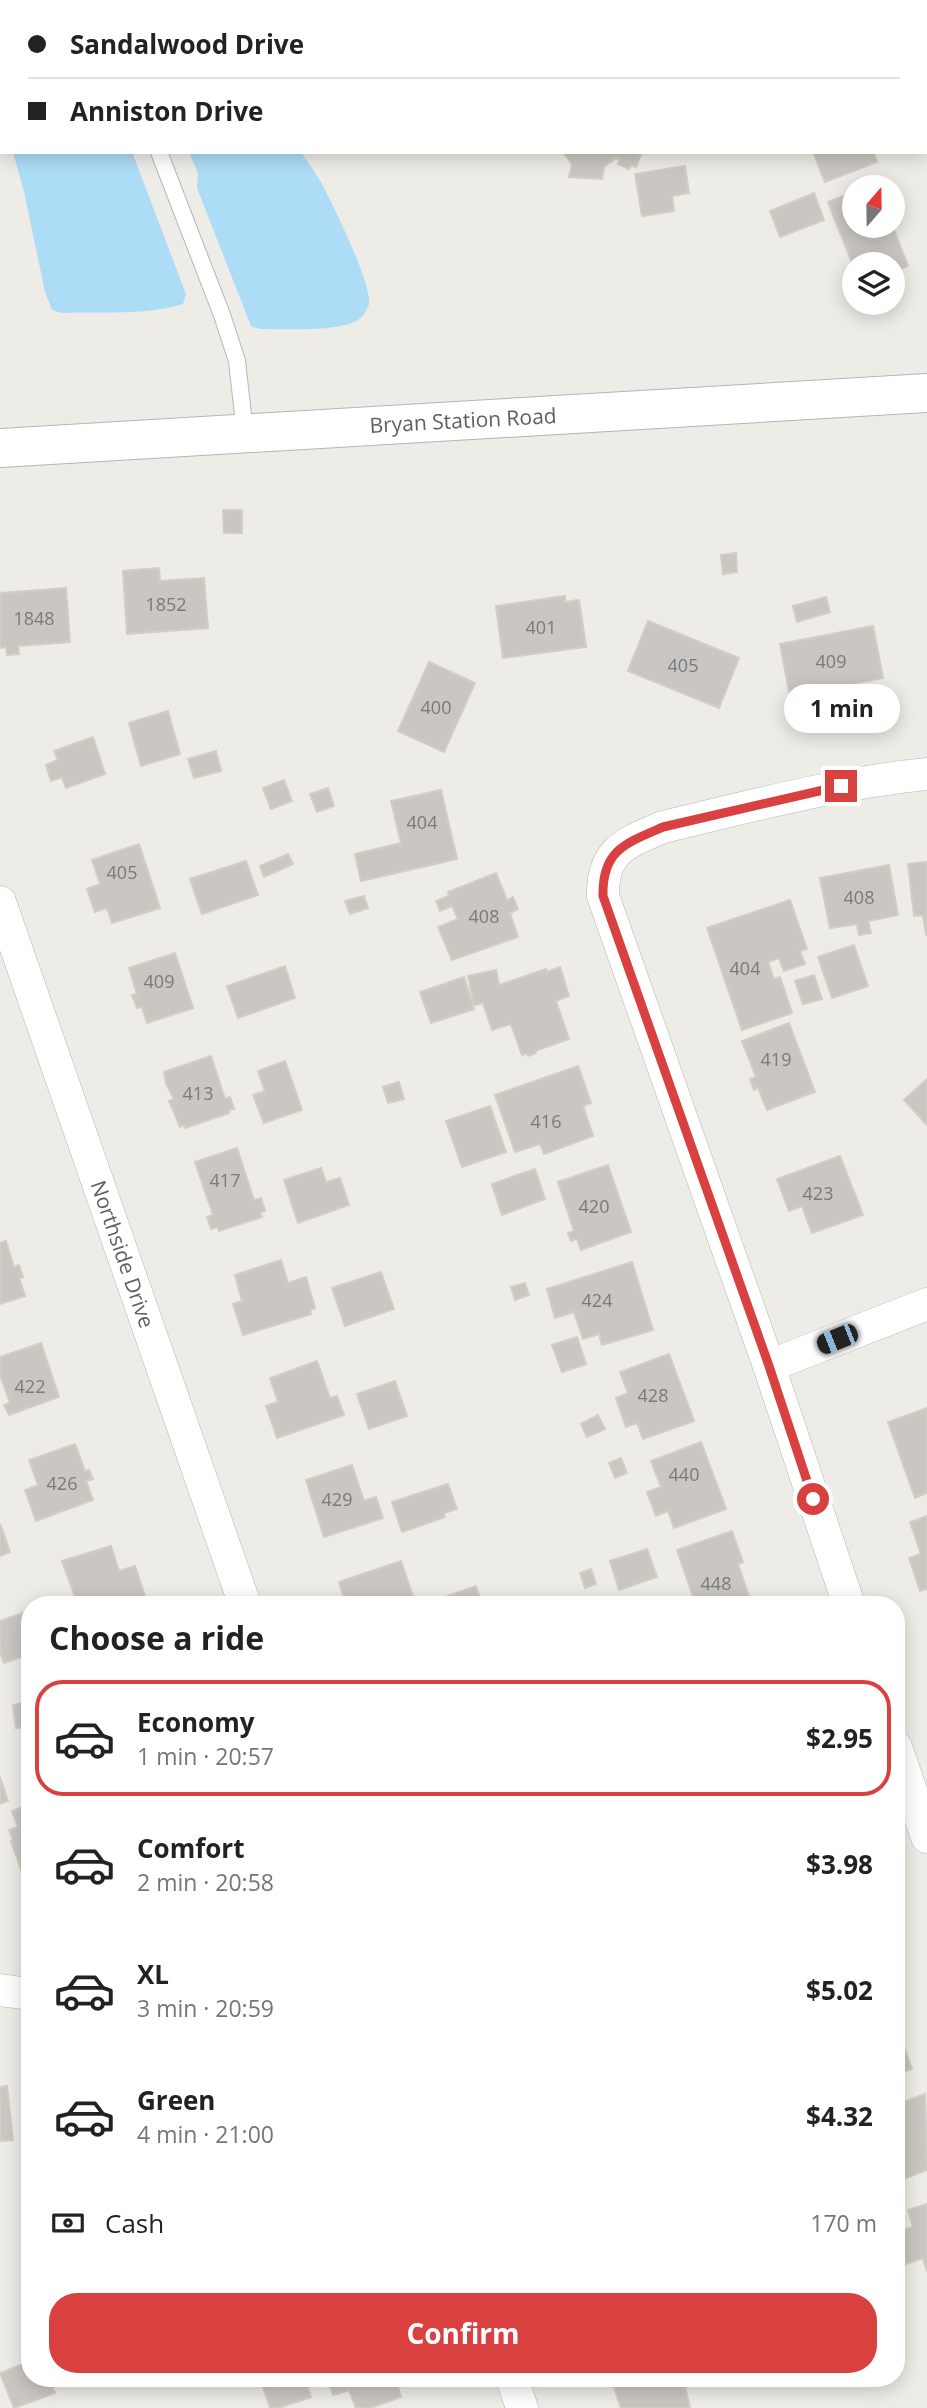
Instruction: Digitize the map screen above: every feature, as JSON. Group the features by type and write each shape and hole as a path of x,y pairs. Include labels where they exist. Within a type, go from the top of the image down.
{"main road":[{"name":"Bryan Station Road","path":"0,448 927,393"}],"street":[{"path":"846,1596 769,1366 603,896 603,880 610,858 619,850 663,827 818,790 927,774"},
{"name":"Northside Drive","path":"0,902 242,1596"},
{"path":"769,1366 927,1304"},
{"path":"905,1775 927,1837"},
{"path":"0,1990 21,1993"},
{"path":"515,2387 522,2408"}],"lane":[{"path":"160,154 237,361 245,433"}],"water":[{"path":"14,154 133,154 186,294 183,304 138,312 62,313 52,310 45,292"},
{"path":"190,154 302,154 322,184 358,263 368,294 366,312 356,321 336,327 260,329 251,326 197,188 198,173"}],"building":[{"path":"564,154 641,154 636,167 631,165 629,169 618,164 620,160 616,158 604,167 602,179 569,177 572,164"},
{"path":"814,154 874,154 877,162 825,182"},
{"path":"685,166 689,193 672,196 674,211 642,216 635,174"},
{"path":"814,193 824,220 780,237 770,211"},
{"path":"842,197 842,238 828,202"},
{"path":"842,238 897,238 903,252 848,252"},
{"path":"223,510 242,510 242,533 224,533"},
{"path":"736,553 737,572 723,574 721,555"},
{"path":"159,568 160,581 204,578 208,628 127,634 123,571"},
{"path":"66,588 70,642 18,646 19,654 7,655 6,647 0,648 0,593"},
{"path":"565,596 565,602 579,600 586,647 503,658 496,606"},
{"path":"826,597 830,612 797,622 793,606"},
{"path":"648,621 739,658 719,708 628,671"},
{"path":"873,626 883,678 790,696 780,644"},
{"path":"429,662 475,683 444,752 398,731"},
{"path":"168,711 180,754 141,766 129,723"},
{"path":"93,737 105,774 66,788 62,777 51,781 46,765 58,760 54,751"},
{"path":"216,751 221,771 194,778 188,759"},
{"path":"284,780 292,801 271,809 263,788"},
{"path":"328,788 334,806 317,812 310,794"},
{"path":"441,790 457,859 361,881 355,854 401,843 391,801"},
{"path":"139,844 160,908 112,923 107,908 95,912 87,889 100,884 92,860"},
{"path":"288,854 293,864 264,877 260,866"},
{"path":"246,861 258,895 202,914 190,879"},
{"path":"927,862 926,935 923,915 914,916 908,864"},
{"path":"889,865 898,915 868,921 871,933 859,935 857,924 830,928 820,878"},
{"path":"496,873 507,900 513,897 518,909 510,913 518,937 452,960 438,927 458,919 452,906 440,911 436,901 449,896 448,892"},
{"path":"364,896 368,908 350,914 345,901"},
{"path":"790,900 807,949 800,951 805,964 784,971 779,958 768,962 774,979 780,977 792,1013 742,1030 707,928"},
{"path":"854,945 868,986 832,998 818,957"},
{"path":"175,953 193,1008 147,1023 142,1007 137,1008 132,995 137,994 129,968"},
{"path":"285,966 295,998 238,1018 227,986"},
{"path":"560,967 569,996 556,1001 569,1039 528,1056 527,1053 522,1055 511,1024 492,1030 483,1003 474,1005 468,976 496,970 499,985"},
{"path":"814,975 822,999 803,1004 795,981"},
{"path":"464,977 474,1009 431,1023 420,992"},
{"path":"789,1023 815,1092 767,1110 758,1088 754,1090 750,1079 756,1077 742,1041"},
{"path":"211,1056 225,1099 230,1097 234,1109 185,1128 184,1125 180,1127 169,1101 174,1099 166,1084 164,1072"},
{"path":"285,1061 302,1110 264,1123 253,1095 265,1091 258,1071"},
{"path":"578,1066 591,1103 583,1106 593,1136 544,1154 540,1144 515,1152 495,1095"},
{"path":"927,1079 927,1125 904,1100"},
{"path":"399,1082 404,1099 388,1103 383,1087"},
{"path":"490,1106 506,1152 462,1167 446,1121"},
{"path":"237,1148 254,1200 261,1198 265,1211 260,1213 262,1217 219,1231 218,1227 211,1229 207,1217 213,1215 195,1162"},
{"path":"840,1156 863,1215 812,1233 802,1206 789,1211 777,1179"},
{"path":"608,1165 631,1232 581,1250 577,1239 571,1241 568,1233 574,1231 558,1182"},
{"path":"321,1168 326,1182 340,1178 349,1205 298,1223 284,1180"},
{"path":"535,1169 545,1199 502,1215 492,1184"},
{"path":"6,1241 14,1267 19,1265 23,1277 19,1278 25,1296 0,1304 0,1243"},
{"path":"281,1260 288,1283 306,1277 315,1308 310,1310 311,1314 243,1335 233,1304 242,1301 235,1275"},
{"path":"632,1262 653,1330 602,1345 599,1334 583,1339 574,1312 555,1318 547,1289"},
{"path":"381,1272 394,1309 345,1326 332,1288"},
{"path":"525,1283 529,1295 515,1300 511,1287"},
{"path":"577,1337 586,1364 562,1372 552,1345"},
{"path":"41,1343 59,1397 9,1415 4,1405 10,1403 0,1375 0,1357"},
{"path":"669,1354 694,1421 643,1439 637,1423 626,1427 616,1398 628,1393 620,1372"},
{"path":"317,1361 330,1398 337,1396 344,1415 277,1438 266,1406 278,1402 270,1378"},
{"path":"395,1381 407,1416 369,1429 357,1394"},
{"path":"927,1408 927,1493 915,1498 888,1422"},
{"path":"598,1415 605,1429 587,1437 581,1424"},
{"path":"701,1442 726,1509 674,1528 668,1511 656,1516 647,1492 661,1487 651,1461"},
{"path":"75,1444 85,1471 89,1470 93,1479 86,1481 93,1500 36,1521 25,1490 38,1485 29,1460"},
{"path":"621,1458 627,1473 615,1478 609,1463"},
{"path":"352,1465 364,1501 376,1497 383,1518 324,1537 306,1480"},
{"path":"448,1484 457,1509 444,1513 445,1517 402,1532 392,1502"},
{"path":"927,1516 927,1589 920,1591 909,1558 921,1554 910,1522"},
{"path":"0,1524 10,1552 0,1556"},
{"path":"732,1531 743,1562 738,1564 749,1596 693,1596 677,1550"},
{"path":"111,1546 119,1571 135,1566 145,1596 75,1596 62,1561"},
{"path":"647,1549 657,1577 619,1590 610,1561"},
{"path":"401,1561 413,1596 343,1596 339,1582"},
{"path":"591,1569 596,1584 585,1588 580,1573"},
{"path":"476,1586 479,1596 448,1596"},
{"path":"21,1614 21,1657 4,1663 0,1653 0,1621"},
{"path":"21,1703 21,1727 16,1728 13,1705"},
{"path":"0,1777 8,1801 0,1804"},
{"path":"21,1808 21,1869 9,1830 18,1827 12,1811"},
{"path":"905,2050 912,2069 905,2071"},
{"path":"7,2086 13,2140 0,2141 0,2087"},
{"path":"925,2094 927,2170 905,2179 905,2102"},
{"path":"927,2204 927,2272 923,2258 906,2264 905,2230 913,2227 908,2210"},
{"path":"21,2365 21,2387 53,2387 55,2393 14,2408 0,2373"},
{"path":"263,2387 308,2387 311,2397 270,2408"},
{"path":"330,2387 398,2387 401,2397 370,2408 356,2408 349,2390 333,2395"},
{"path":"614,2387 685,2387 690,2408 621,2408"}],"route":[{"path":"813,1499 769,1366 603,896 603,880 610,858 619,850 663,827 841,786"}]}
